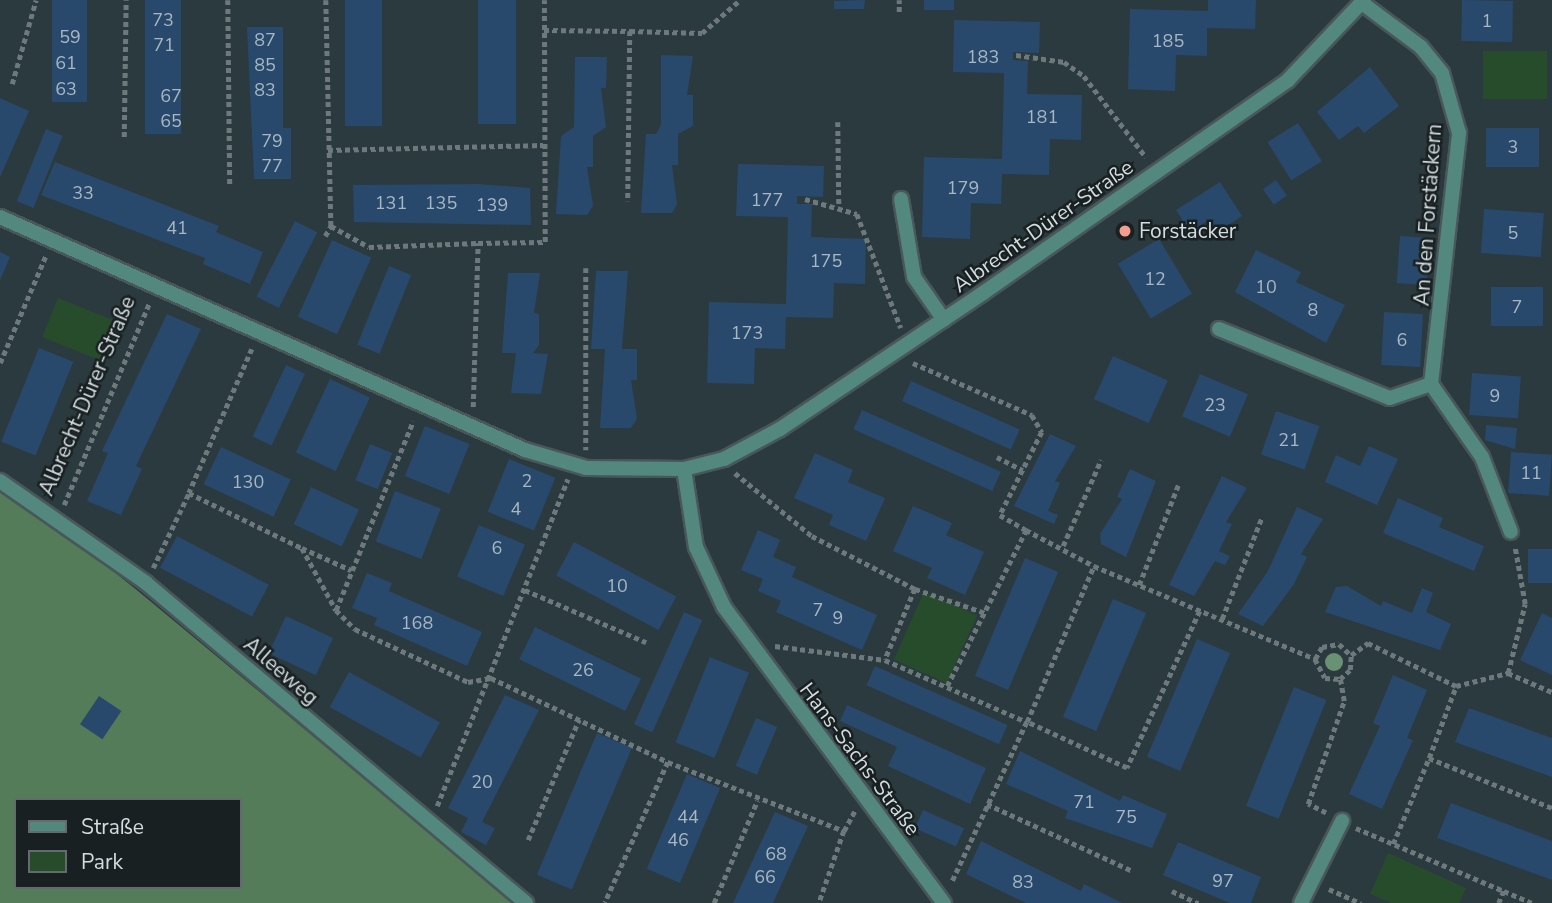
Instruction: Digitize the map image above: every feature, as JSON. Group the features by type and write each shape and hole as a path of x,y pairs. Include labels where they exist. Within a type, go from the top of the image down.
{"street":[{"name":"Albrecht-Dürer-Straße","path":"0,217 473,427 580,467 684,469 724,459 893,355 944,320 1288,80 1363,1"},
{"name":"An den Forstäckern","path":"1363,1 1420,47 1442,73 1459,132 1431,384"},
{"path":"901,199 914,277 944,320"},
{"path":"1219,329 1390,398 1431,384 1482,457 1511,532"},
{"name":"Hans-Sachs-Straße","path":"684,469 707,578 746,640 944,902"},
{"name":"Alleeweg","path":"0,481 146,583 429,826 526,903"},
{"path":"1301,903 1342,821"}],"path":[{"path":"12,84 36,0"},
{"path":"124,137 125,0"},
{"path":"228,0 230,186"},
{"path":"325,236 331,226 326,0"},
{"path":"331,226 369,247 545,242 544,0"},
{"path":"544,30 702,33 740,0"},
{"path":"899,0 899,12"},
{"path":"628,201 629,30"},
{"path":"1016,55 1064,62 1084,76 1157,172"},
{"path":"838,122 839,205"},
{"path":"328,150 543,145"},
{"path":"805,199 839,205 857,214 868,230 906,346"},
{"path":"0,363 52,241"},
{"path":"473,427 478,243"},
{"path":"429,826 525,590 580,467 586,268"},
{"name":"Albrecht-Dürer-Straße","path":"57,521 156,287"},
{"path":"146,583 189,493 259,332"},
{"path":"893,355 1032,415 1042,432 1000,515 1063,546 1094,566 1315,659 1325,678 1340,678 1350,670 1351,654"},
{"path":"336,610 420,404"},
{"path":"998,457 1023,470"},
{"path":"724,459 747,488 812,536 915,589 985,613"},
{"path":"1063,546 1101,460"},
{"path":"1139,585 1179,483"},
{"path":"189,493 351,570"},
{"path":"1222,619 1262,517"},
{"path":"947,686 1026,530"},
{"path":"1508,673 1525,604 1511,532"},
{"path":"302,548 336,610 355,629 468,682 491,678 757,801 845,831 819,903"},
{"path":"944,902 1027,722 1094,566"},
{"path":"885,660 915,589"},
{"path":"525,590 646,642"},
{"name":"Hans-Sachs-Straße","path":"746,640 844,659 885,660 1127,768 1200,611"},
{"path":"1351,654 1368,643 1456,686 1508,673 1552,692"},
{"path":"1315,659 1322,647 1339,644 1351,654"},
{"path":"1340,678 1344,701 1308,804 1393,844 1532,903"},
{"path":"1393,844 1456,686"},
{"path":"528,840 579,719"},
{"path":"1429,758 1552,808"},
{"path":"605,903 668,762"},
{"path":"714,903 757,801"},
{"path":"987,804 1133,871"},
{"path":"1312,882 1361,903"},
{"path":"1172,891 1198,903"},
{"path":"1499,903 1504,891"}],"green space":[{"path":"1483,51 1547,51 1547,99 1483,99"},
{"path":"58,298 122,324 106,363 42,337"},
{"path":"0,481 138,591 514,903 0,903"},
{"path":"924,592 977,616 947,683 894,660"},
{"path":"1388,853 1466,888 1459,903 1391,903 1370,894"}],"building":[{"path":"52,0 87,0 87,102 52,102"},
{"path":"145,0 181,0 181,134 145,134"},
{"path":"345,0 382,0 382,126 345,126"},
{"path":"478,0 516,0 516,124 478,124"},
{"path":"865,0 864,9 834,9 834,1"},
{"path":"924,0 954,0 954,10 924,10"},
{"path":"1208,0 1256,0 1255,29 1207,28 1207,56 1176,55 1175,91 1128,89 1130,9 1208,11"},
{"path":"1462,0 1513,1 1512,42 1461,41"},
{"path":"954,20 1040,22 1039,53 1013,52 1013,60 1028,61 1027,94 1082,95 1081,140 1050,139 1049,175 1002,174 1001,204 971,203 970,239 922,237 924,157 1002,159 1004,73 953,72"},
{"path":"247,27 283,27 283,128 291,128 291,179 254,179"},
{"path":"661,55 693,56 687,95 693,95 693,126 678,134 678,165 672,165 677,204 672,213 641,213 646,134 656,134 661,125"},
{"path":"575,57 607,57 606,88 601,88 606,127 593,136 593,167 587,167 593,206 587,215 556,214 561,136 574,127"},
{"path":"1370,67 1399,106 1364,133 1358,126 1339,140 1317,112"},
{"path":"0,98 29,111 0,177"},
{"path":"1298,123 1322,161 1291,180 1267,142"},
{"path":"1486,128 1539,128 1539,167 1486,167"},
{"path":"46,129 63,136 33,208 17,201"},
{"path":"55,162 219,226 216,232 263,252 250,284 203,264 205,258 41,195"},
{"path":"738,164 824,166 823,197 797,196 797,204 812,204 811,237 866,239 865,284 834,283 833,318 786,317 785,349 755,348 754,384 707,383 709,302 786,304 788,217 736,216"},
{"path":"1276,180 1287,196 1274,205 1263,189"},
{"path":"1220,182 1242,216 1215,234 1207,221 1190,232 1176,210"},
{"path":"479,184 530,188 531,225 354,222 353,185"},
{"path":"1484,209 1544,213 1541,257 1481,253"},
{"path":"295,221 317,232 279,308 256,297"},
{"path":"1400,236 1430,238 1427,285 1397,283"},
{"path":"1159,239 1192,294 1151,319 1118,264"},
{"path":"332,240 371,257 337,334 298,317"},
{"path":"1256,250 1301,272 1296,282 1345,305 1326,343 1235,292"},
{"path":"0,252 10,257 0,280"},
{"path":"389,266 411,275 379,354 357,345"},
{"path":"596,271 628,271 622,349 637,349 637,380 631,380 637,419 631,428 600,428 605,349 591,349"},
{"path":"508,273 540,273 534,313 539,314 539,345 533,353 548,354 541,394 511,393 516,353 502,353"},
{"path":"1491,287 1543,287 1543,326 1491,326"},
{"path":"1384,312 1423,314 1420,367 1381,365"},
{"path":"167,314 201,329 136,466 142,469 121,515 87,501 108,453 102,451"},
{"path":"39,348 73,362 35,456 1,442"},
{"path":"1113,356 1168,380 1149,423 1094,399"},
{"path":"286,365 305,374 272,445 253,437"},
{"path":"1472,373 1521,376 1518,418 1469,415"},
{"path":"1200,374 1248,394 1230,437 1182,416"},
{"path":"330,379 370,398 336,471 296,452"},
{"path":"911,381 1020,429 1011,449 902,401"},
{"path":"862,410 1001,472 992,491 853,429"},
{"path":"1276,411 1319,426 1305,469 1261,454"},
{"path":"1486,425 1517,428 1515,449 1485,440"},
{"path":"425,426 470,444 449,494 405,476"},
{"path":"1050,434 1076,446 1055,481 1060,483 1048,511 1058,515 1054,524 1014,506"},
{"path":"370,444 392,453 378,489 355,480"},
{"path":"1369,446 1398,459 1377,505 1325,482 1336,455 1360,466"},
{"path":"221,447 291,480 273,517 204,484"},
{"path":"1511,452 1552,455 1549,496 1508,493"},
{"path":"815,453 853,470 848,482 885,498 866,541 829,525 833,515 794,498"},
{"path":"509,459 555,478 534,531 488,512"},
{"path":"1130,469 1156,481 1126,557 1101,544 1100,534 1122,499 1117,497"},
{"path":"1222,476 1247,488 1226,522 1232,524 1219,551 1230,556 1225,565 1215,561 1194,596 1169,585"},
{"path":"311,487 359,509 342,547 294,524"},
{"path":"395,491 441,509 421,559 376,541"},
{"path":"1398,498 1443,518 1439,527 1484,546 1474,571 1383,533"},
{"path":"913,506 952,523 946,535 984,552 965,595 927,578 932,568 893,551"},
{"path":"1297,507 1323,519 1301,554 1307,557 1294,584 1263,626 1238,614 1268,571"},
{"path":"479,525 525,545 503,596 457,577"},
{"path":"758,530 780,540 773,557 796,567 792,577 877,615 862,650 776,612 781,601 758,591 763,579 741,570"},
{"path":"177,536 269,585 252,617 160,568"},
{"path":"574,542 676,596 659,630 556,576"},
{"path":"1528,549 1552,549 1552,583 1528,583"},
{"path":"1025,558 1058,572 1008,690 975,676"},
{"path":"367,573 392,583 389,591 482,632 467,666 374,625 377,618 352,608"},
{"path":"1347,586 1381,606 1383,601 1412,613 1422,588 1433,593 1426,612 1451,624 1440,650 1325,612 1336,587"},
{"path":"1113,599 1146,613 1096,731 1063,717"},
{"path":"684,612 702,620 652,733 634,724"},
{"path":"1542,613 1552,618 1552,675 1520,660"},
{"path":"286,616 333,638 316,675 269,653"},
{"path":"535,627 641,679 625,711 519,659"},
{"path":"1197,639 1230,653 1180,771 1147,757"},
{"path":"710,657 749,673 714,758 676,742"},
{"path":"875,666 1007,725 999,744 866,685"},
{"path":"349,672 440,722 421,757 330,707"},
{"path":"1393,675 1427,690 1407,738 1413,740 1382,809 1349,794 1380,726 1373,723"},
{"path":"1294,687 1326,700 1279,819 1246,806"},
{"path":"505,695 539,710 482,822 495,828 486,845 461,832 468,818 448,808"},
{"path":"99,696 121,711 102,739 80,724"},
{"path":"847,705 986,768 970,804 888,766 897,747 840,721"},
{"path":"1469,708 1552,738 1552,777 1455,742"},
{"path":"756,718 777,727 757,775 736,766"},
{"path":"597,733 632,748 572,890 537,875"},
{"path":"1020,751 1120,801 1123,795 1167,814 1152,848 1065,818 1068,811 1006,784"},
{"path":"687,774 720,788 680,883 647,869"},
{"path":"1451,803 1552,841 1552,880 1437,838"},
{"path":"923,810 964,828 956,847 915,828"},
{"path":"775,812 808,826 773,903 733,903"},
{"path":"981,841 1081,891 1084,884 1122,903 1026,903 966,874"},
{"path":"1178,842 1261,877 1251,903 1230,903 1163,875"}],"place":[{"name":"Forstäcker","path":"1125,231"}]}
